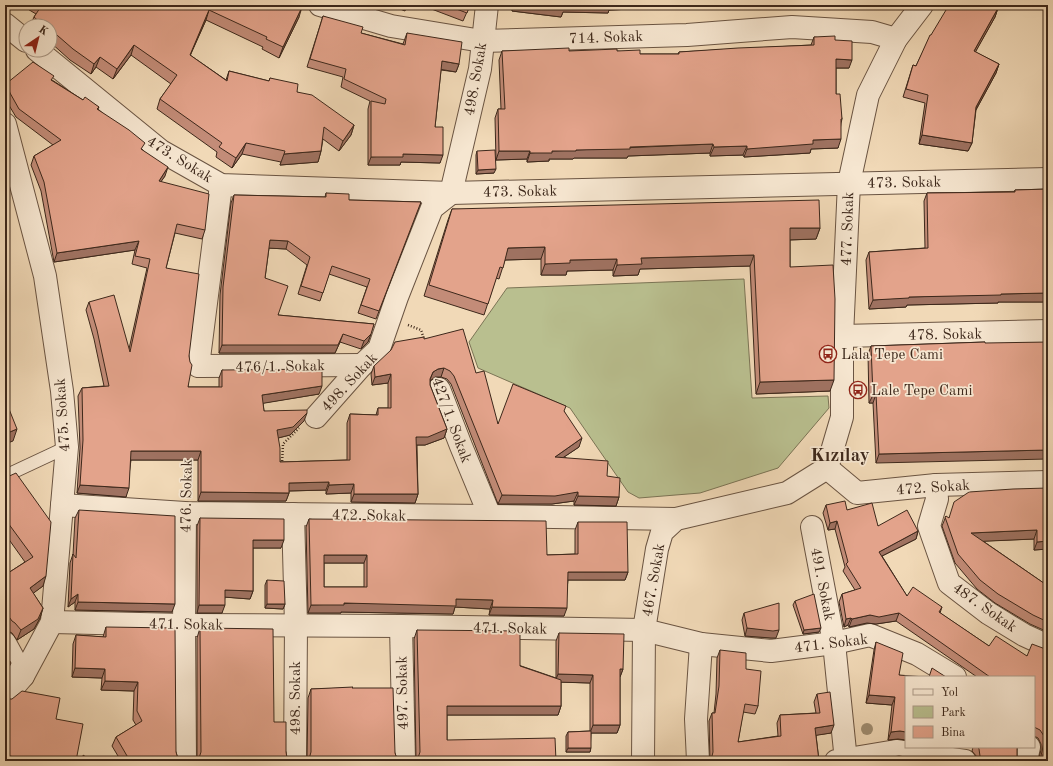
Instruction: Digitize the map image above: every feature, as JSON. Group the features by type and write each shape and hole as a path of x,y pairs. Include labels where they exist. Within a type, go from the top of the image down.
{"street":[{"name":"714. Sokak","path":"320,5 391,26 482,41 686,34 792,27 872,32 896,39"},
{"name":"498. Sokak","path":"316,417 362,365 379,349 397,297 432,208 452,193 480,69 487,5"},
{"name":"477. Sokak","path":"827,468 842,417 842,336 849,183 868,95 896,39 922,5"},
{"path":"5,24 18,35"},
{"name":"473. Sokak","path":"47,58 161,150 221,185 452,193 1048,179"},
{"name":"475. Sokak","path":"5,124 45,276 62,391 66,448 52,622 22,676 5,697"},
{"name":"476/1. Sokak","path":"221,185 198,366 362,365"},
{"name":"478. Sokak","path":"842,336 1048,331"},
{"name":"427/1. Sokak","path":"440,389 461,446 490,516"},
{"path":"676,519 787,493 827,468"},
{"name":"472. Sokak","path":"827,468 857,493 936,485 1048,482"},
{"name":"487. Sokak","path":"936,485 937,499 929,526 949,583 988,613 1024,635 1048,646"},
{"name":"472. Sokak","path":"62,505 185,513 676,519"},
{"name":"476. Sokak","path":"185,513 185,761"},
{"name":"498. Sokak","path":"293,514 296,625 295,761"},
{"name":"467. Sokak","path":"643,761 644,630 657,549 662,532 676,519"},
{"name":"491. Sokak","path":"812,527 834,643 842,760"},
{"name":"471. Sokak","path":"52,622 184,625 401,626 644,630 701,644 771,651 834,643 870,635 917,654 953,676"},
{"name":"497. Sokak","path":"401,626 404,761"},
{"path":"5,643 22,676"},
{"path":"698,761 696,719 701,644"},
{"path":"1026,761 1029,748"},
{"path":"842,760 896,751 965,761"}],"lane":[{"path":"5,476 66,448"}],"path":[{"path":"391,317 421,330 426,345"},
{"name":"498. Sokak","path":"282,469 283,444 298,429 316,417"},
{"name":"476. Sokak","path":"185,513 187,453"}],"green space":[{"path":"744,279 752,398 828,396 829,408 778,468 700,493 639,498 628,492 570,408 478,368 469,342 507,288"}],"building":[{"path":"42,5 295,5 302,7 283,47 266,39 267,37 209,10 190,55 227,81 229,71 269,81 270,78 298,84 297,92 312,95 354,125 343,141 324,127 321,151 284,154 285,151 246,143 236,158 219,147 222,143 160,99 177,75 134,45 117,69 100,57 94,64 58,36 58,18 34,17"},
{"path":"446,5 470,5 467,13"},
{"path":"538,5 565,5 565,8"},
{"path":"949,5 992,5 998,8 974,51 999,64 976,107 972,143 922,135 928,95 906,89 913,65 916,66 930,35"},
{"path":"323,16 363,27 361,33 405,45 407,33 462,42 459,64 442,61 435,127 443,127 443,155 403,154 403,157 371,157 371,101 385,104 386,99 344,79 346,69 310,59"},
{"path":"835,36 835,40 852,41 852,60 836,59 836,94 840,94 842,119 841,139 813,140 813,144 747,149 747,146 714,147 713,144 630,147 630,149 552,151 552,153 499,151 498,109 505,109 502,51 569,48 569,51 617,49 617,51 640,50 640,54 679,54 679,52 738,48 814,45 814,37"},
{"path":"33,62 54,76 51,80 83,100 85,97 99,107 97,109 129,130 145,143 141,149 168,167 159,181 209,194 205,230 177,224 166,268 199,274 189,356 192,365 188,387 222,387 222,370 322,369 322,386 262,395 264,411 307,410 307,413 293,427 277,430 280,448 280,462 350,460 350,414 378,415 378,408 391,408 391,374 375,377 374,366 391,350 395,342 424,337 424,339 463,329 476,373 484,371 498,424 513,384 566,406 564,411 582,438 555,457 608,461 607,476 620,478 619,497 578,496 578,492 555,496 502,495 454,376 450,371 444,368 433,372 430,379 430,385 447,429 428,437 416,437 418,494 354,494 354,484 329,485 329,482 289,483 289,493 201,492 201,451 131,451 129,488 80,485 83,440 82,388 109,386 97,330 89,302 114,295 130,352 150,259 135,256 139,241 57,253 44,182 34,156 61,140 19,109 10,93 7,83"},
{"path":"495,150 496,169 478,170 477,151"},
{"path":"1048,189 1048,293 909,297 873,300 869,252 928,248 927,193 1015,192 1015,190"},
{"path":"326,193 349,194 349,200 421,202 379,311 361,305 370,279 332,266 323,293 301,286 310,257 288,241 270,240 265,278 288,286 278,315 374,324 371,334 364,341 343,334 338,345 222,345 223,287 234,195 326,197"},
{"path":"819,200 820,228 790,228 790,267 833,265 835,299 834,380 760,382 754,255 641,258 642,264 617,265 617,259 570,260 570,263 545,264 545,247 508,248 503,268 500,267 488,304 429,285 452,209"},
{"path":"985,342 1048,342 1048,450 879,454 876,394 873,395 871,346"},
{"path":"5,399 17,429 5,434"},
{"path":"16,473 51,522 46,576 30,588 43,608 38,619 21,630 5,611 5,575 33,557 8,523 5,525 5,478"},
{"path":"1048,488 1048,541 1037,542 1037,530 971,533 1048,586 1048,622 1033,615 998,594 980,580 958,554 945,517 946,516 949,518 954,502 969,492"},
{"path":"845,501 847,510 872,503 878,526 907,510 918,531 879,552 907,596 913,587 942,607 939,612 989,646 996,636 1027,656 1032,644 1048,650 1048,657 1046,660 1048,661 1048,753 1043,754 1044,761 1038,761 1041,756 1044,736 1040,730 1035,728 1035,676 989,676 899,613 879,617 870,615 846,619 842,594 861,588 846,564 848,562 837,521 830,523 826,505"},
{"path":"79,510 175,516 175,604 78,602 78,594 71,599 73,554 76,558"},
{"path":"200,518 284,519 284,540 253,540 253,591 225,590 225,605 199,605"},
{"path":"309,519 546,521 547,555 578,554 578,522 627,522 628,572 568,572 567,608 492,607 493,600 456,599 456,606 344,603 344,605 311,605","holes":["324,555 367,555 367,587 324,587"]},
{"path":"267,580 284,581 285,604 267,604"},
{"path":"814,594 821,628 804,630 795,601"},
{"path":"779,603 779,630 773,631 747,628 744,613"},
{"path":"106,627 175,628 176,752 180,761 130,761 116,737 142,721 137,711 138,682 105,681 105,669 75,668 76,635 106,637"},
{"path":"200,628 273,629 274,722 286,722 286,752 287,758 290,761 196,761 201,752"},
{"path":"417,630 520,631 520,666 561,680 561,706 447,706 447,740 555,738 556,761 415,761 420,752"},
{"path":"559,633 624,634 623,669 620,669 620,725 593,725 593,675 558,674"},
{"path":"876,642 903,653 899,675 912,676 905,676 905,732 891,732 895,697 869,695"},
{"path":"720,650 746,653 746,669 761,671 758,706 745,704 738,742 781,736 780,715 820,713 817,694 830,692 834,725 815,728 819,761 711,761 713,752 712,713 715,713 719,686"},
{"path":"5,653 11,663 5,672"},
{"path":"932,668 944,676 929,676"},
{"path":"353,687 352,688 393,688 395,753 399,761 306,761 309,759 311,752 311,689"},
{"path":"22,691 60,698 56,719 83,724 76,761 24,761 24,759 5,755 5,699 12,699"},
{"path":"591,731 591,748 568,748 568,732"},
{"path":"1017,748 1017,758 1019,761 978,761 980,756 979,749"},
{"path":"84,755 84,761 76,761"},
{"path":"899,756 933,761 886,761 886,758"}],"place":[{"name":"Lala Tepe Cami","path":"828,354"},
{"name":"Lale Tepe Cami","path":"858,390"}],"district":[{"name":"Kızılay","path":"840,454"}]}
